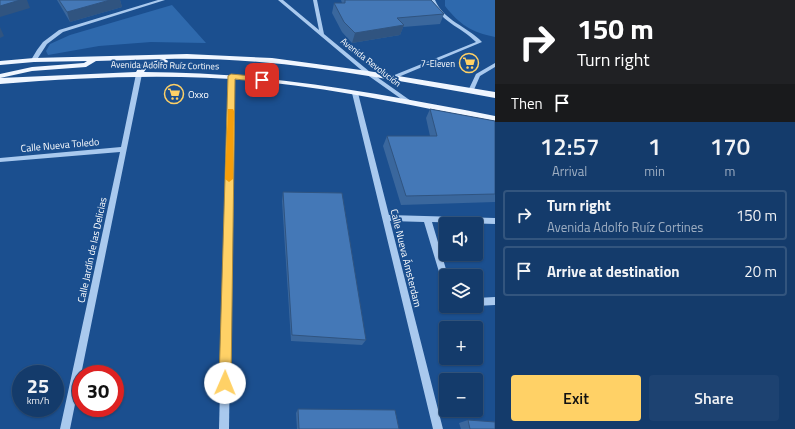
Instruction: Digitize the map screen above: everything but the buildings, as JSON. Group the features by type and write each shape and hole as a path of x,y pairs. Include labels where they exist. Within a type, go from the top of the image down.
{"main road":[{"name":"Avenida Adolfo Ruíz Cortines","path":"0,63 34,60 187,56 272,60 394,77 495,95"},
{"path":"0,76 32,69 86,65 92,61 92,58"},
{"path":"139,74 143,67 163,61 268,65 303,64"},
{"name":"Avenida Adolfo Ruíz Cortines","path":"0,81 99,74 231,76 293,83 355,93 495,119"},
{"path":"460,112 495,114"}],"street":[{"path":"34,60 40,47 47,39 61,31 163,0"},
{"name":"Avenida Revolución","path":"280,0 368,73 409,102"},
{"path":"315,0 322,34"},
{"path":"394,77 479,42 471,33 444,17 435,6 433,0"},
{"path":"471,91 478,74 495,65"},
{"name":"Calle Jardín de las Delicias","path":"65,429 122,149 139,74"},
{"path":"224,429 231,76"},
{"name":"Calle Nueva Ámsterdam","path":"355,93 438,429"},
{"name":"Calle Nueva Toledo","path":"0,160 122,149"},
{"path":"386,218 495,222"},
{"path":"427,219 442,269"},
{"path":"483,302 495,301"}],"shaded area":[{"path":"445,0 495,0 495,37 479,33 461,23 445,6"},
{"path":"172,5 206,43 151,42 99,46 48,55 46,51 50,44 70,35"}],"slow traffic":[{"path":"229,179 231,111"}],"place":[{"name":"7-Eleven","path":"469,63"},
{"name":"Oxxo","path":"174,94"}],"route":[{"path":"225,383 231,76 262,80"}]}
